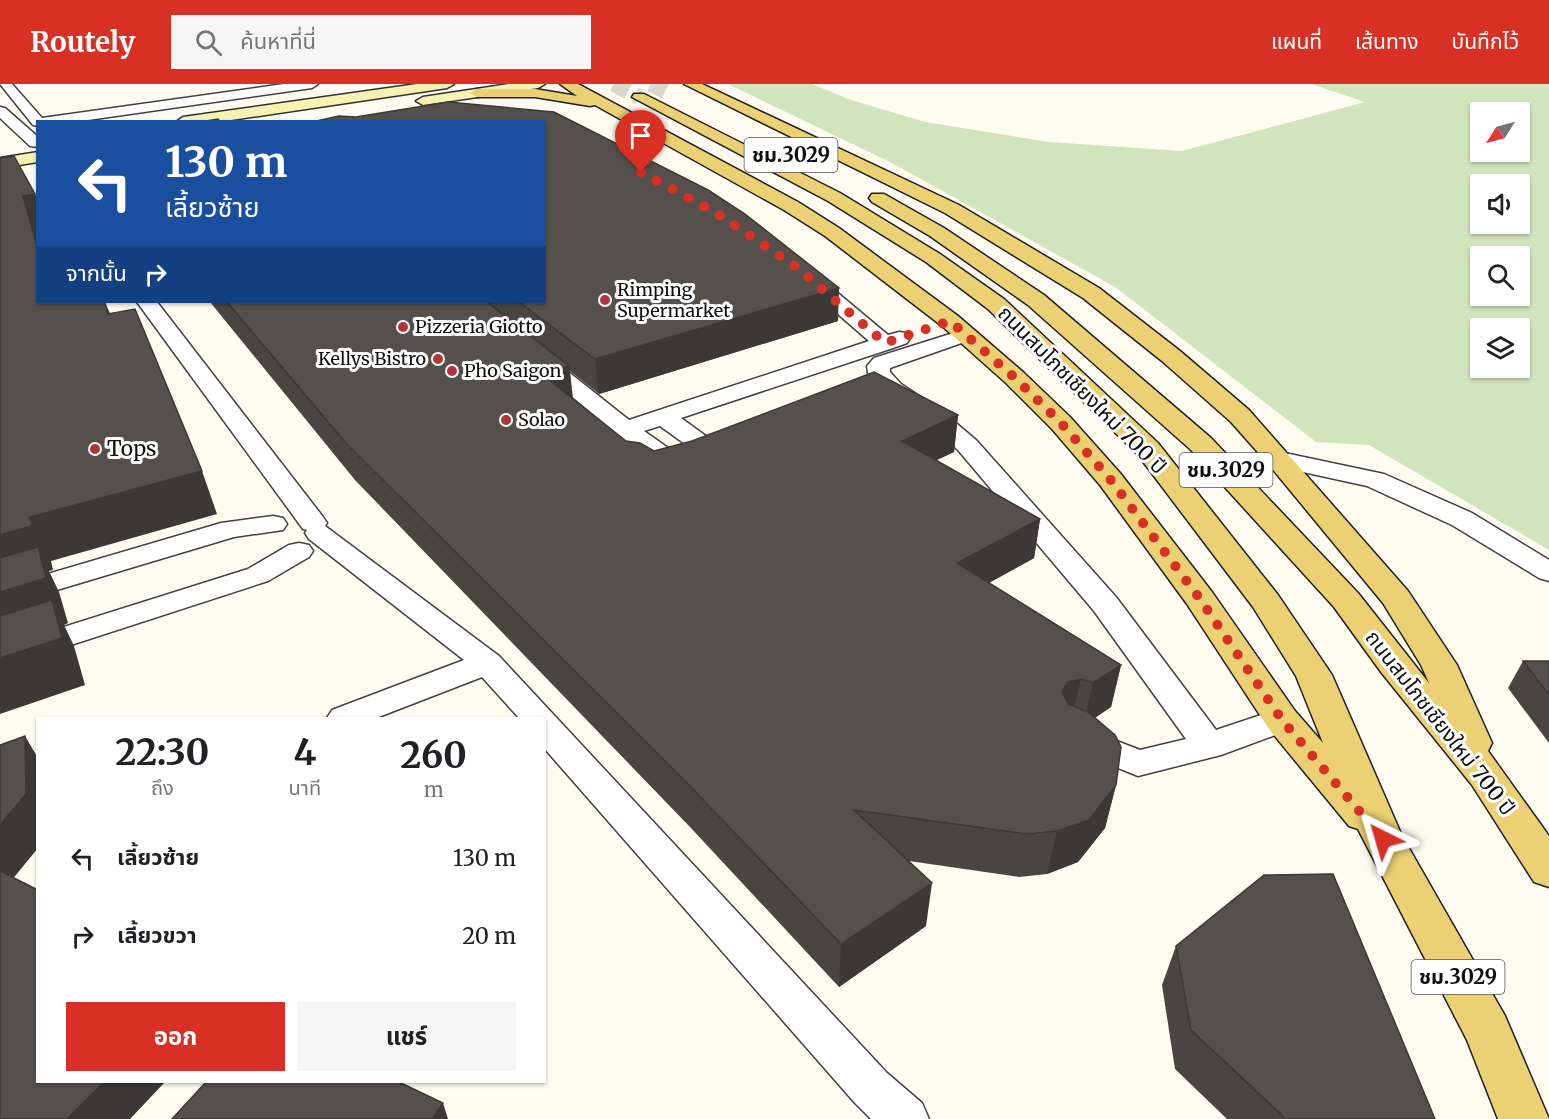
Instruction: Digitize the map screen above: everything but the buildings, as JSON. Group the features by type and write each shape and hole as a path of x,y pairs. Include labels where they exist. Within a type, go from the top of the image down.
{"main road":[{"path":"197,120 447,84"},
{"path":"295,120 538,84"},
{"path":"567,84 628,93 832,232 958,328 1015,378 1061,423 1110,479 1200,599 1282,720 1383,839"},
{"path":"675,85 698,86 952,209 1015,245 1090,293 1172,356 1232,408 1280,460 1402,607 1439,665 1486,775"},
{"path":"477,93 628,93"},
{"name":"ถนนสมโภชเชียงใหม่ 700 ปี","path":"628,93 834,197 933,258 996,304 1148,449 1266,602 1314,675 1383,839 1488,1032 1524,1119"},
{"path":"0,148 36,147"},
{"path":"0,163 36,147"},
{"name":"ถนนสมโภชเชียงใหม่ 700 ปี","path":"864,191 937,232 1036,300 1201,444 1346,600 1393,664 1486,775 1549,870"}],"lane":[{"path":"5,84 37,120"},
{"path":"53,120 312,84"},
{"path":"0,111 36,146"},
{"path":"795,266 873,354 882,393 936,418 967,446 1105,604 1209,746"},
{"path":"148,303 310,536 488,663 537,717"},
{"path":"626,429 958,328"},
{"path":"520,344 626,429 684,471 730,453 664,417"},
{"path":"1280,460 1375,480 1462,519 1549,572"},
{"path":"0,598 231,529 273,524 256,537 254,544 263,553 277,555 310,536"},
{"path":"0,658 258,575 310,536"},
{"path":"347,717 488,663"},
{"path":"1072,735 1138,763 1209,746 1282,720"},
{"path":"546,727 871,1088 905,1119"},
{"path":"871,1088 917,1119"}],"green space":[{"path":"728,84 812,84 851,100 925,122 1049,142 1182,151 1365,102 1311,84 1549,84 1549,550 1369,445 1316,442 1115,287 892,163"}],"tunnel":[{"path":"614,84 639,97"},
{"path":"651,84 667,92"}],"place":[{"name":"Rimping Supermarket","path":"605,300"},
{"name":"Pizzeria Giotto","path":"403,327"},
{"name":"Kellys Bistro","path":"438,359"},
{"name":"Pho Saigon","path":"452,371"},
{"name":"Solao","path":"506,420"},
{"name":"Tops","path":"95,449"}],"route":[{"path":"641,172 716,213 795,266 885,343 950,321 1015,378 1061,423 1110,479 1200,599 1282,720 1383,839"}]}
